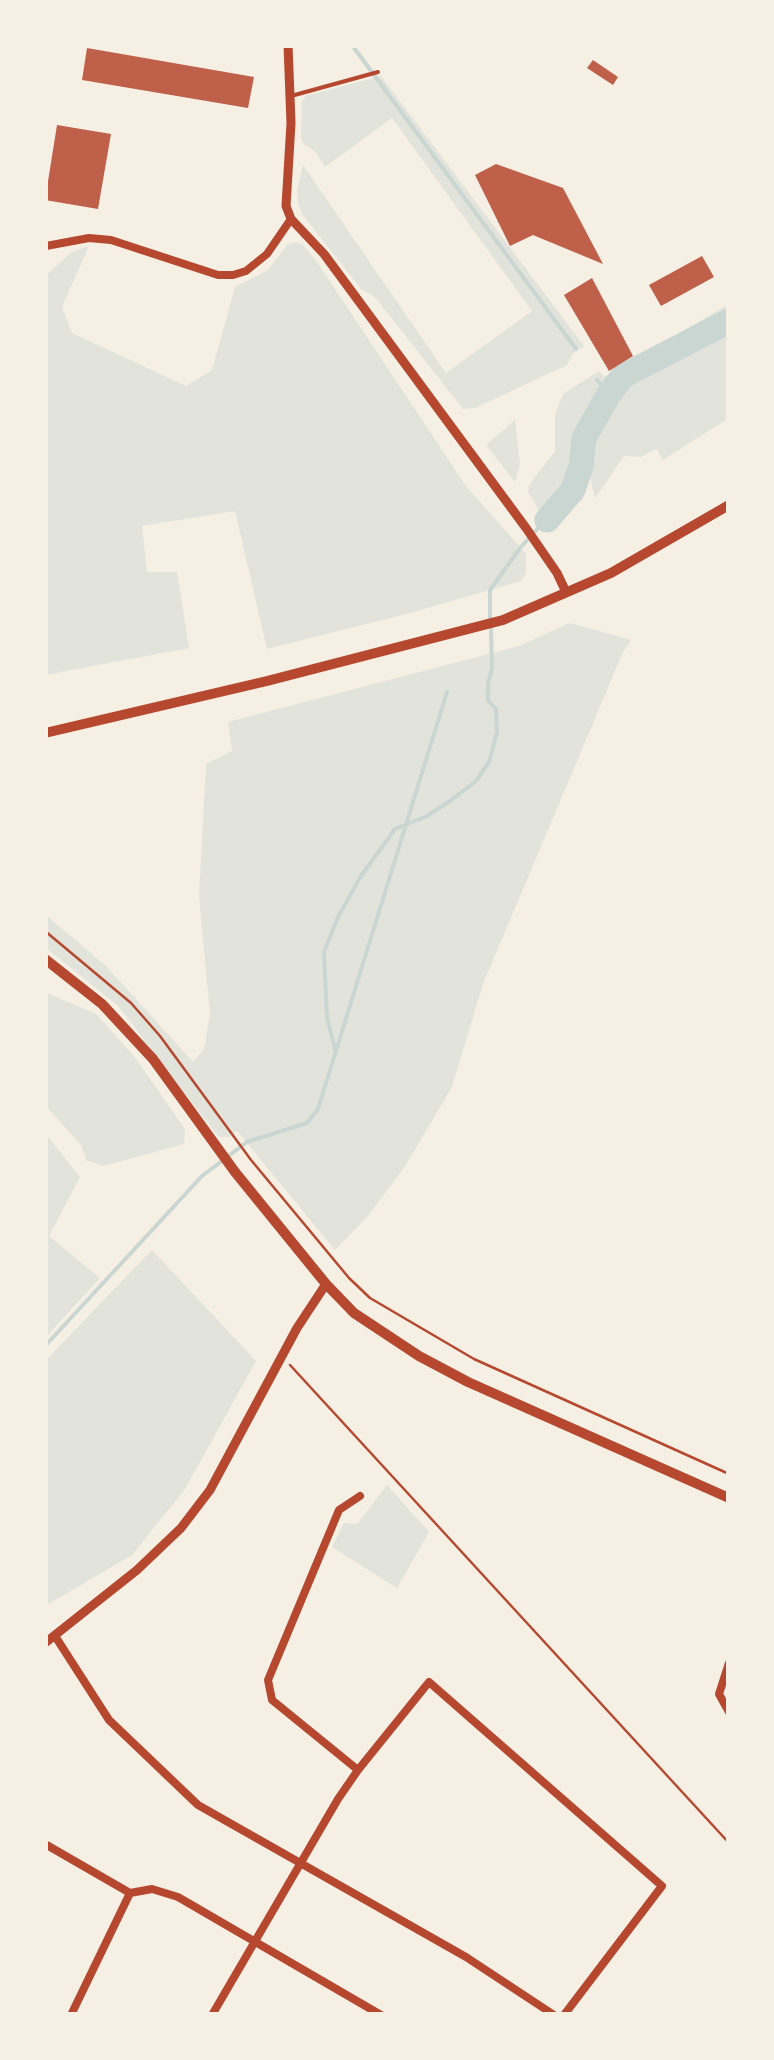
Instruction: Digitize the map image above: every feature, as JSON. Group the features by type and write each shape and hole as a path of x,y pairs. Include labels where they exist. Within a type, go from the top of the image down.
{"main road":[{"path":"45,733 503,620 590,582 729,505"},
{"path":"45,959 102,1004 153,1059 234,1172 354,1314 419,1356 510,1402 729,1498"}],"street":[{"path":"288,45 291,96 286,206 291,219 324,254 537,542 566,592"},
{"path":"46,258 45,245 89,238 111,240 218,275 233,275 246,272 267,254 291,219"},
{"path":"45,1643 138,1570 181,1528 210,1490 326,1284"},
{"path":"358,1770 272,1700 268,1680 339,1510 360,1496"},
{"path":"55,1636 109,1720 198,1805 466,1957 554,2015"},
{"path":"729,1662 719,1694 729,1712"},
{"path":"212,2015 358,1770 429,1682 662,1886 564,2015"},
{"path":"45,1844 130,1893 152,1888 178,1898 381,2015"},
{"path":"71,2015 130,1893"}],"lane":[{"path":"291,96 378,72"}],"path":[{"path":"45,931 130,1003 160,1036 251,1160 349,1278 393,1314 474,1359 729,1474"},
{"path":"289,1363 729,1843"}],"shaded area":[{"path":"381,76 584,346 573,353 567,365 475,408 463,409 375,297 361,289 302,214 298,203 303,165 446,373 532,311 392,118 325,167 316,152 304,144 302,101 306,96"},
{"path":"296,242 315,259 466,486 526,554 526,572 521,581 267,649 235,511 142,526 147,572 177,572 189,648 45,675 45,276 72,252 89,246 62,307 72,333 186,386 212,370 235,287 268,270 287,245"},
{"path":"729,304 729,418 663,460 656,449 641,457 624,456 595,498 582,441 569,489 543,517 528,492 529,485 555,451 555,415 563,394 599,371 604,377"},
{"path":"515,420 520,464 515,482 486,445"},
{"path":"570,623 631,640 483,984 452,1087 404,1168 368,1216 335,1250 237,1131 229,1137 219,1137 118,1006 45,947 45,914 106,966 193,1062 204,1049 210,1014 199,896 206,764 232,751 228,722 519,646"},
{"path":"45,992 96,1014 134,1056 185,1129 184,1144 103,1166 86,1160 81,1145 45,1105"},
{"path":"45,1133 80,1177 49,1236 100,1278 45,1338"},
{"path":"152,1250 256,1361 185,1489 132,1555 45,1606 45,1361"},
{"path":"387,1485 429,1532 397,1588 332,1547 344,1523 357,1524"}],"building":[{"path":"87,48 254,77 248,108 82,80"},
{"path":"593,60 618,77 613,85 587,68"},
{"path":"57,125 111,134 98,209 45,200"},
{"path":"496,164 563,188 603,264 533,235 510,246 475,175"},
{"path":"702,256 714,277 661,306 649,285"},
{"path":"592,278 633,356 609,371 564,295"}],"waterway":[{"path":"352,45 576,349"},
{"path":"490,619 490,590 520,548 573,490 584,438 623,376 729,321"},
{"path":"547,520 573,490 584,438 623,376 729,321"},
{"path":"597,380 609,394"},
{"path":"336,1052 327,1018 324,952 361,876 395,829 450,801 476,781 489,762 497,732 496,709 488,700 491,628"},
{"path":"45,1346 202,1176 247,1142 307,1123 318,1109 447,692"}]}
